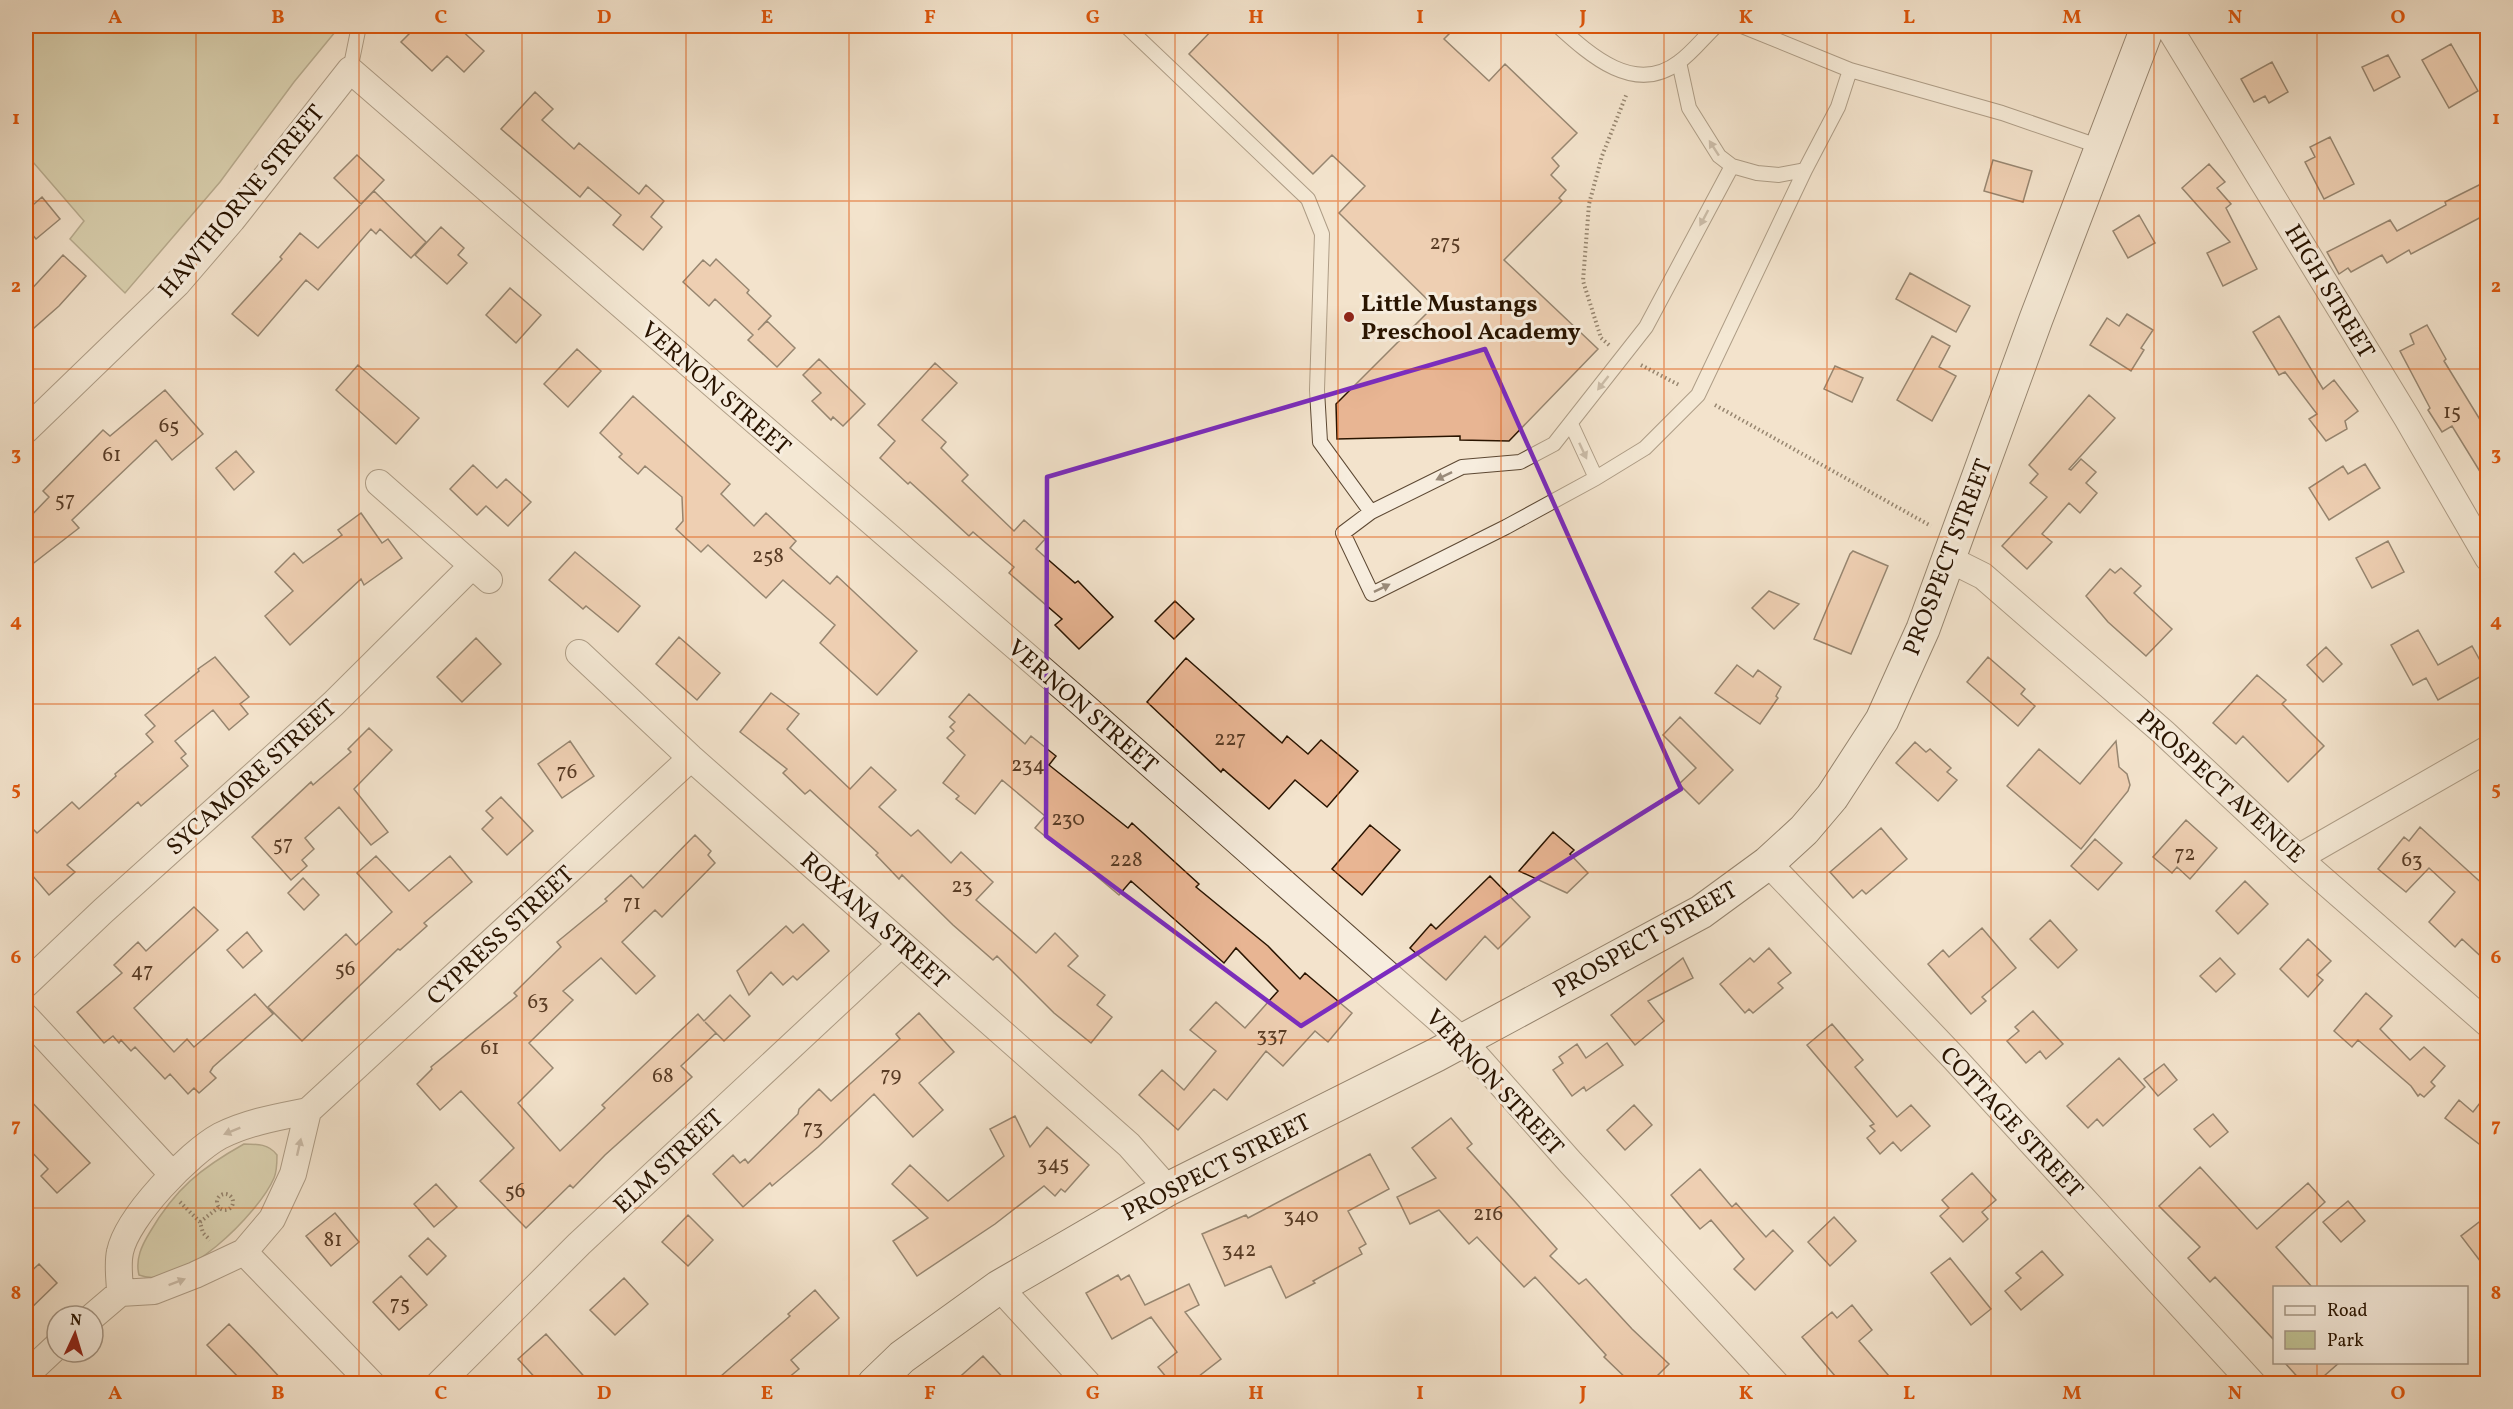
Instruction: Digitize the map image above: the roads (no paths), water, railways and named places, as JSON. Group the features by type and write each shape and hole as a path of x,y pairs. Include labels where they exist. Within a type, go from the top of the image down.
{"street":[{"name":"PROSPECT STREET","path":"874,1383 902,1357 999,1287 1167,1190 1462,1040 1701,912 1768,863 1804,830 1832,797 1882,720 1923,629 1947,558 2148,26"},
{"name":"HIGH STREET","path":"2168,26 2407,418 2487,558"},
{"name":"HAWTHORNE STREET","path":"26,430 177,284 232,220 350,70"},
{"name":"VERNON STREET","path":"350,70 1056,681 1462,1040 1571,1163 1776,1383"},
{"name":"SYCAMORE STREET","path":"26,984 103,911 481,573 379,483"},
{"name":"PROSPECT AVENUE","path":"1947,558 1983,576 2163,732 2298,858 2487,1024"},
{"name":"ROXANA STREET","path":"579,653 691,758 1129,1145 1167,1190"},
{"path":"2298,858 2487,749"},
{"name":"CYPRESS STREET","path":"308,1111 691,758"},
{"name":"COTTAGE STREET","path":"1768,863 1954,1058 2253,1383"},
{"name":"ELM STREET","path":"439,1383 579,1244 901,944"},
{"path":"26,1017 173,1185"},
{"path":"105,1306 120,1293 154,1291 244,1252 272,1219 293,1174 308,1111 257,1121 219,1137 173,1185 132,1221 119,1252 120,1293"},
{"path":"244,1252 372,1383"},
{"path":"999,1287 1088,1383"},
{"path":"26,1375 45,1357"}],"lane":[{"path":"350,70 359,26"},
{"path":"1126,26 1308,199 1322,234 1317,390 1320,442 1371,512"},
{"path":"1558,26 1591,56 1624,72 1654,74 1679,62 1716,26"},
{"path":"1742,26 1850,70 2002,113 2101,147"},
{"path":"1679,62 1689,108 1719,156 1732,166 1757,173 1779,175 1805,170"},
{"path":"1732,166 1646,327 1554,444 1520,462 1462,467 1371,512 1343,533 1372,594 1506,527 1596,478 1645,448 1698,395 1805,170 1838,107 1850,70"},
{"path":"1571,424 1596,478"}],"place":[{"name":"Little Mustangs Preschool Academy","path":"1349,317"}]}
